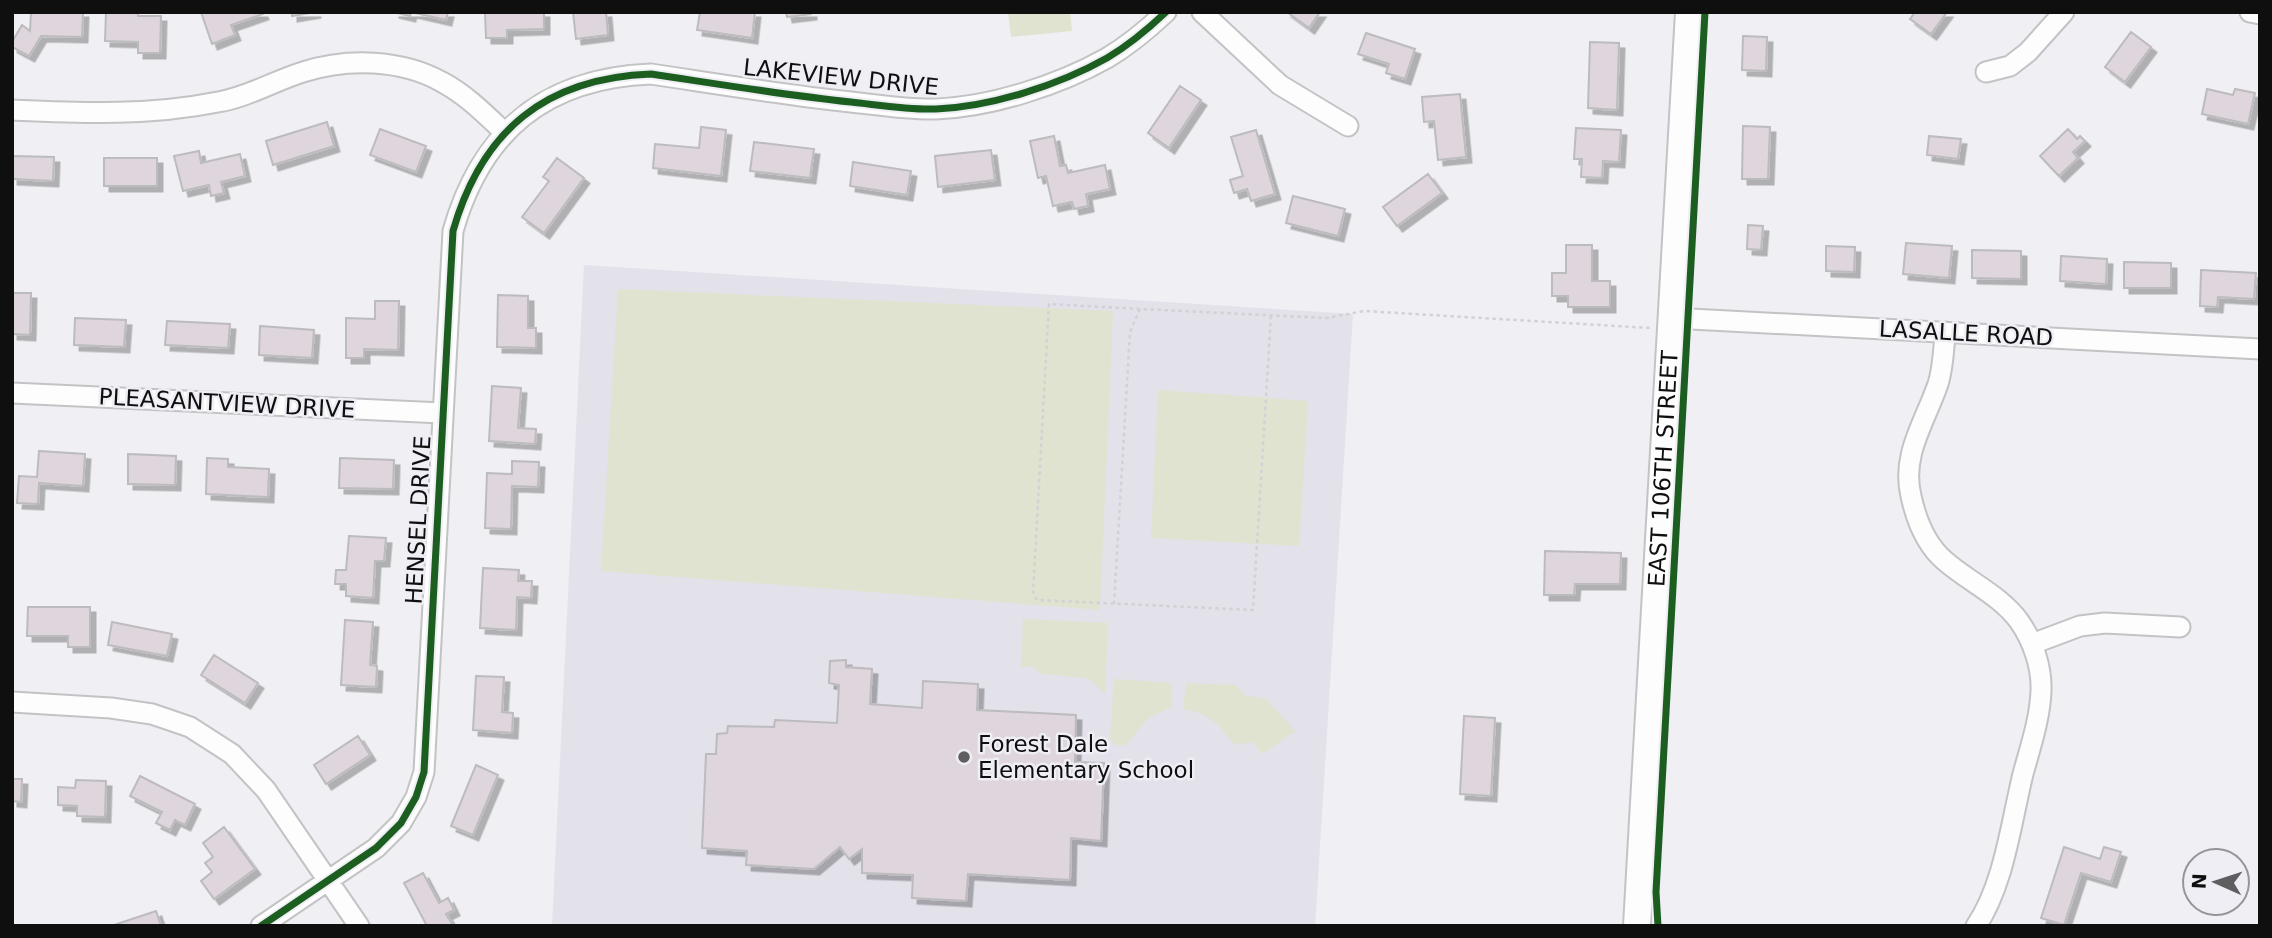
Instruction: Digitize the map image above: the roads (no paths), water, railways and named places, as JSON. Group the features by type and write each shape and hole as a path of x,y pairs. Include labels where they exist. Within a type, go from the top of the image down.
{"street":[{"name":"LAKEVIEW DRIVE","path":"504,132 554,96 584,83 629,75 651,74 885,106 936,109 1001,100 1060,80 1108,58 1143,33 1166,12"},
{"path":"1202,12 1280,85 1348,125"},
{"name":"EAST 106TH STREET","path":"1637,926 1689,12"},
{"path":"1986,72 2010,66 2028,52 2064,12"},
{"path":"2250,12 2260,14"},
{"path":"12,110 162,112 222,102 262,90 301,72 333,64 377,63 405,67 442,82 485,113 504,132"},
{"name":"HENSEL DRIVE","path":"261,926 376,848 401,823 416,797 424,772 453,231 459,208 474,176 504,132"},
{"name":"LASALLE ROAD","path":"1672,315 2260,349"},
{"path":"1945,332 1938,383 1912,448 1908,468 1916,517 1926,538 1943,560 1999,600 2018,620 2032,644 2040,671 2041,692 2034,728 1992,900 1976,926"},
{"name":"PLEASANTVIEW DRIVE","path":"12,393 442,413"},
{"path":"2032,644 2080,626 2105,623 2180,627"},
{"path":"12,702 111,708 152,714 190,727 232,754 266,790 359,926"}],"place":[{"name":"Forest Dale Elementary School","path":"964,757"}]}
